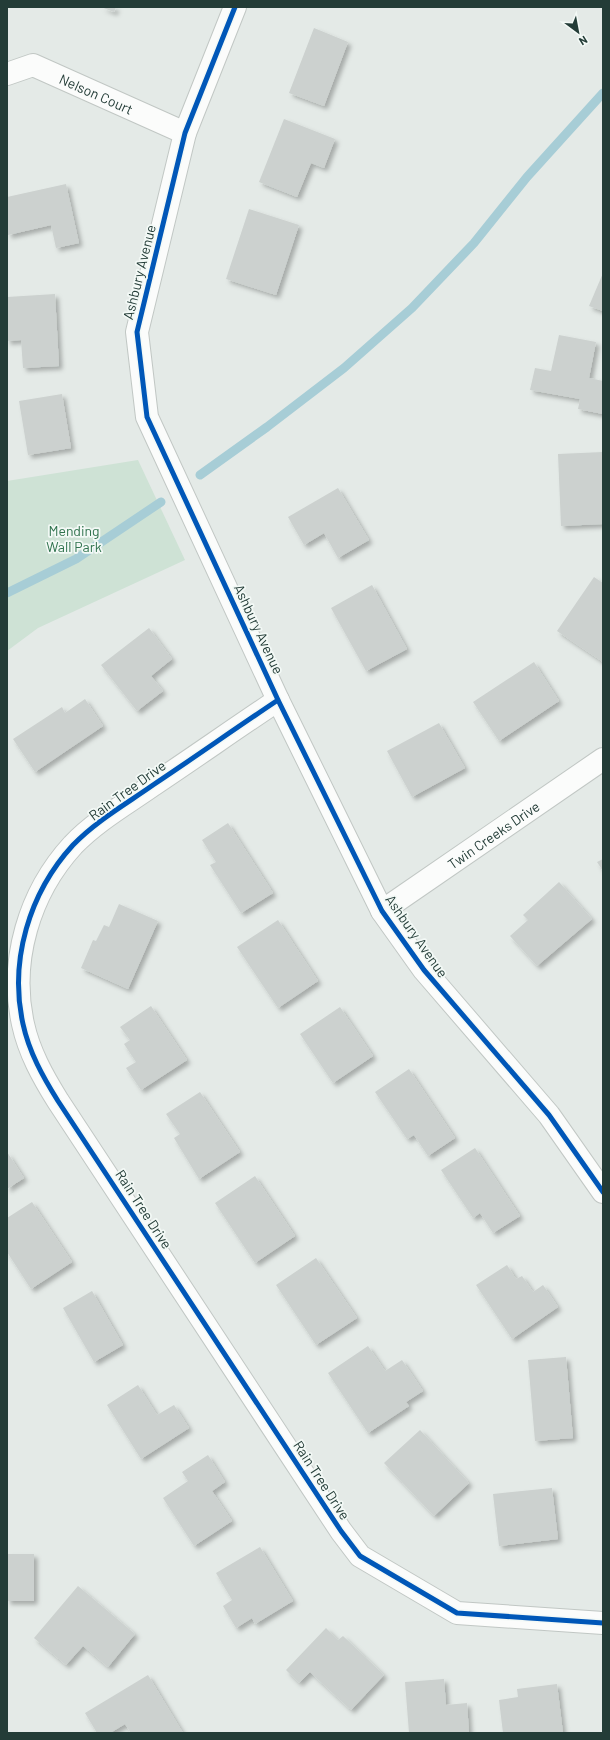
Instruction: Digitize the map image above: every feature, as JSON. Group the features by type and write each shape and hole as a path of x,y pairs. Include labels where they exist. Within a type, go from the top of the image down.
{"street":[{"name":"Ashbury Avenue","path":"235,7 185,133 137,332 147,417 278,700 382,911 424,970 549,1115 603,1192"},
{"name":"Nelson Court","path":"7,74 33,65 185,133"},
{"name":"Rain Tree Drive","path":"278,700 108,816 73,845 52,873 28,920 21,949 18,974 18,999 28,1041 44,1079 62,1108 341,1531 360,1556 457,1613 603,1623"},
{"name":"Twin Creeks Drive","path":"382,911 603,758"}],"green space":[{"name":"Mending Wall Park","path":"138,460 185,560 38,628 7,651 7,481"}],"building":[{"path":"101,7 116,7 114,12"},
{"path":"314,28 348,42 324,106 289,93"},
{"path":"284,119 335,139 324,168 311,163 297,197 259,182"},
{"path":"66,184 79,243 56,248 51,225 8,235 7,197"},
{"path":"249,209 299,225 276,295 226,279"},
{"path":"603,273 603,311 589,306"},
{"path":"55,294 59,366 23,368 21,340 7,341 7,297"},
{"path":"559,335 596,342 589,378 603,381 603,414 578,409 580,399 530,390 535,368 551,371"},
{"path":"62,394 71,448 28,455 19,401"},
{"path":"603,452 603,524 561,526 558,454"},
{"path":"338,488 369,540 338,558 324,533 304,545 288,517"},
{"path":"594,577 603,583 603,662 557,631"},
{"path":"372,585 407,649 366,671 331,608"},
{"path":"149,628 172,659 151,676 163,691 137,711 101,665"},
{"path":"534,662 559,701 499,741 473,702"},
{"path":"85,699 103,726 35,772 13,739 62,707 65,713"},
{"path":"439,723 465,768 412,797 387,751"},
{"path":"228,823 273,893 241,913 210,865 216,862 202,840"},
{"path":"603,859 603,871 597,862"},
{"path":"559,882 592,919 537,966 510,936 528,920 523,915"},
{"path":"119,904 158,921 128,989 81,968 93,940 96,941 104,925 109,927"},
{"path":"278,920 318,981 278,1008 237,947"},
{"path":"151,1006 187,1060 141,1090 126,1068 136,1062 124,1044 130,1040 120,1027"},
{"path":"340,1007 373,1056 333,1083 300,1034"},
{"path":"409,1069 455,1138 428,1156 414,1135 407,1139 375,1092"},
{"path":"200,1092 240,1152 199,1179 174,1138 180,1134 166,1114"},
{"path":"475,1148 520,1216 493,1233 480,1213 473,1218 441,1170"},
{"path":"7,1152 24,1178 7,1189"},
{"path":"255,1176 295,1236 255,1263 215,1203"},
{"path":"32,1202 72,1262 31,1289 7,1252 7,1218"},
{"path":"316,1258 357,1318 316,1345 276,1285"},
{"path":"507,1265 516,1279 522,1276 533,1292 543,1285 558,1307 512,1339 476,1285"},
{"path":"92,1291 123,1345 94,1362 63,1308"},
{"path":"368,1346 385,1371 402,1360 423,1391 406,1402 409,1406 368,1433 328,1373"},
{"path":"566,1357 573,1438 535,1441 528,1360"},
{"path":"138,1385 157,1415 174,1405 189,1428 141,1459 107,1405"},
{"path":"420,1430 469,1483 434,1516 384,1463"},
{"path":"208,1455 225,1482 212,1491 232,1521 194,1546 163,1498 188,1481 182,1472"},
{"path":"552,1488 558,1539 499,1546 493,1494"},
{"path":"260,1547 293,1601 255,1624 252,1618 236,1628 223,1606 232,1600 216,1573"},
{"path":"7,1554 34,1554 34,1601 7,1601"},
{"path":"78,1586 135,1634 108,1667 83,1646 66,1665 34,1638"},
{"path":"326,1628 338,1640 343,1636 384,1675 351,1710 310,1672 299,1683 286,1670"},
{"path":"148,1675 183,1733 131,1733 125,1724 110,1733 97,1733 85,1713"},
{"path":"444,1679 446,1705 467,1703 469,1733 409,1733 405,1682"},
{"path":"557,1684 563,1733 503,1733 499,1700 518,1697 517,1689"}],"waterway":[{"path":"200,475 267,427 344,368 412,308 474,243 527,177 603,93"},
{"path":"7,593 76,559 161,502"}],"cycle path":[{"path":"235,7 185,133 137,332 147,417 278,700 382,911 424,970 549,1115 603,1192"},
{"path":"278,700 101,820 73,845 58,864 45,884 34,906 26,929 21,952 19,1000 23,1024 29,1044 42,1073 58,1101 341,1531 360,1556 457,1613 603,1623"}]}
